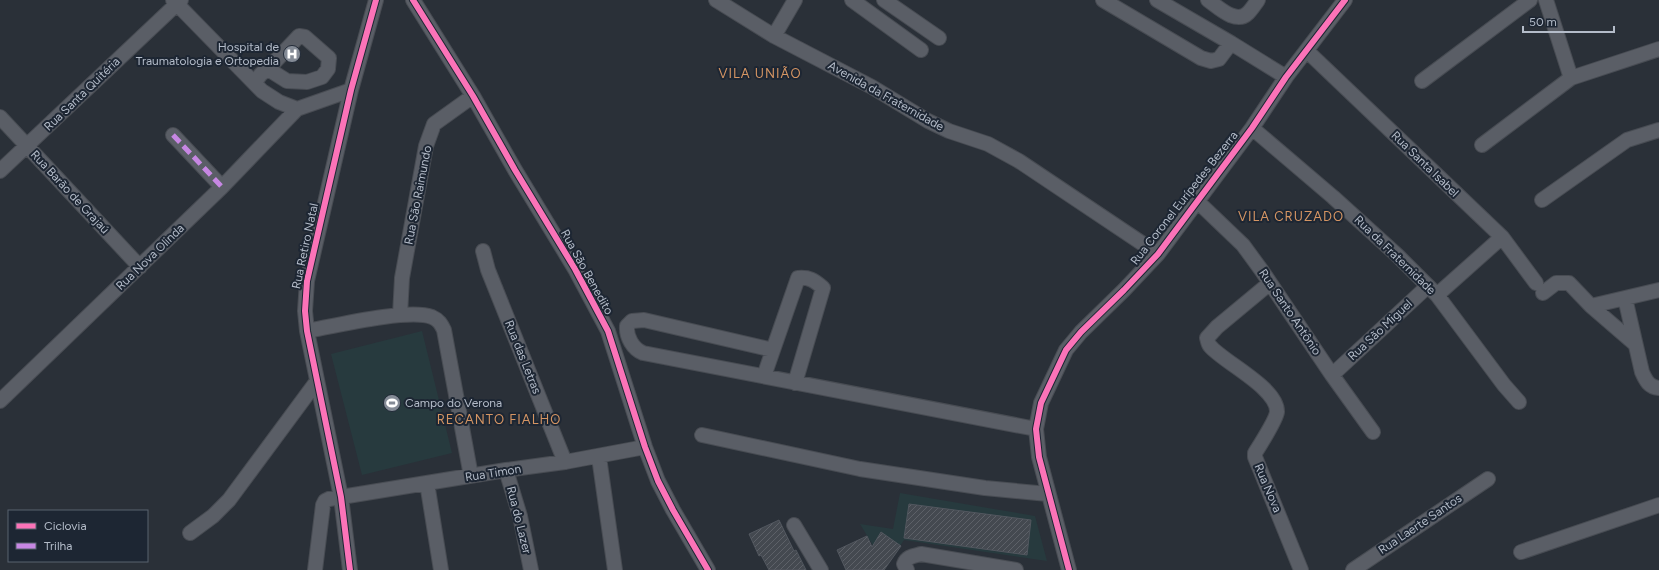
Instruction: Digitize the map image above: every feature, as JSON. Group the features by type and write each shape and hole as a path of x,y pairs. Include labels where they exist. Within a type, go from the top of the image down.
{"street":[{"name":"Rua Retiro Natal","path":"350,570 341,497 307,331 305,311 307,281 351,90 376,0"},
{"name":"Rua São Benedito","path":"413,0 473,96 515,170 575,269 608,331 645,447 658,481 708,570"},
{"name":"Avenida da Fraternidade","path":"716,0 774,36 872,87 928,121 949,131 988,144 1019,161 1158,254"},
{"path":"774,36 795,0"},
{"path":"852,0 921,50"},
{"path":"884,0 939,38"},
{"path":"1103,0 1202,58 1211,61 1219,59 1231,43"},
{"path":"1158,0 1286,77"},
{"path":"1208,0 1233,17 1239,17 1247,14 1258,0"},
{"name":"Rua Coronel Eurípedes Bezerra","path":"1069,570 1039,458 1036,429 1041,404 1066,350 1081,332 1158,254 1252,128 1286,77 1345,0"},
{"path":"1422,81 1530,0"},
{"path":"1546,0 1571,78"},
{"path":"177,1 262,91 279,102 297,109 351,90"},
{"name":"Rua Santa Quitéria","path":"0,171 28,146 177,1"},
{"path":"1482,145 1571,78 1659,49"},
{"name":"Rua Santa Isabel","path":"1307,51 1502,237 1540,288 1556,283 1569,283 1591,306"},
{"path":"254,83 261,74 268,69"},
{"name":"Rua São Raimundo","path":"400,315 402,278 426,146 430,133 434,124 473,96"},
{"name":"Rua Nova Olinda","path":"0,401 222,187 297,109"},
{"name":"Rua Barão de Grajaú","path":"0,116 140,267"},
{"name":"Rua da Fraternidade","path":"1252,128 1333,197 1398,256 1432,290 1504,385 1519,402"},
{"path":"1542,200 1627,140 1659,130"},
{"path":"173,135 222,187"},
{"name":"Rua Santo Antônio","path":"1197,201 1243,245 1373,432"},
{"name":"Rua São Miguel","path":"1332,374 1432,290 1502,237"},
{"name":"Rua das Letras","path":"482,251 488,270 565,462"},
{"path":"764,376 798,278 807,278 815,281 823,288 794,383"},
{"name":"Rua Nova","path":"1270,283 1217,327 1208,338 1208,342 1214,351 1250,376 1270,397 1276,406 1275,418 1255,453 1255,457 1301,570"},
{"path":"1591,306 1659,290"},
{"path":"1625,298 1640,366 1651,386 1659,388"},
{"path":"1591,306 1635,344"},
{"path":"307,331 400,315 422,315 438,320 444,330 471,476"},
{"path":"773,350 644,320 632,321 626,326 626,331 630,340 638,351 643,353 1036,429"},
{"path":"190,533 213,516 229,500 317,381"},
{"path":"702,435 860,469 985,488 1048,494"},
{"name":"Rua Timon","path":"315,570 323,505 325,501 329,499 506,470 599,457 645,447"},
{"path":"599,457 614,570"},
{"name":"Rua do Lazer","path":"506,470 520,516 531,570"},
{"name":"Rua Laerte Santos","path":"1353,570 1488,478"},
{"path":"427,483 441,570"},
{"path":"1521,552 1659,504"},
{"path":"794,525 821,570"},
{"path":"907,570 904,564 906,559 910,556 921,554 1016,570"}],"green space":[{"name":"Campo do Verona","path":"422,331 452,453 362,475 331,354"},
{"path":"900,493 1035,516 1047,561 904,540 886,567 860,524 893,529"}],"building":[{"path":"909,504 1031,520 1027,555 904,538"},
{"path":"779,520 794,551 796,550 806,570 769,570 761,555 759,556 749,534"},
{"path":"881,532 901,546 884,570 846,570 837,550 867,536 872,547"}],"marked path":[{"path":"173,135 222,187"}],"cycle path":[{"path":"350,570 341,497 307,331 305,311 307,281 351,90 376,0"},
{"path":"413,0 473,96 515,170 575,269 608,331 645,447 658,481 708,570"},
{"path":"1069,570 1039,457 1036,429 1041,403 1066,350 1081,332 1158,254 1252,128 1286,77 1345,0"}],"place":[{"name":"Hospital de Traumatologia e Ortopedia","path":"292,54"},
{"name":"Campo do Verona","path":"392,403"}],"district":[{"name":"VILA UNIÃO","path":"760,73"},
{"name":"VILA CRUZADO","path":"1291,216"},
{"name":"RECANTO FIALHO","path":"499,419"}]}
